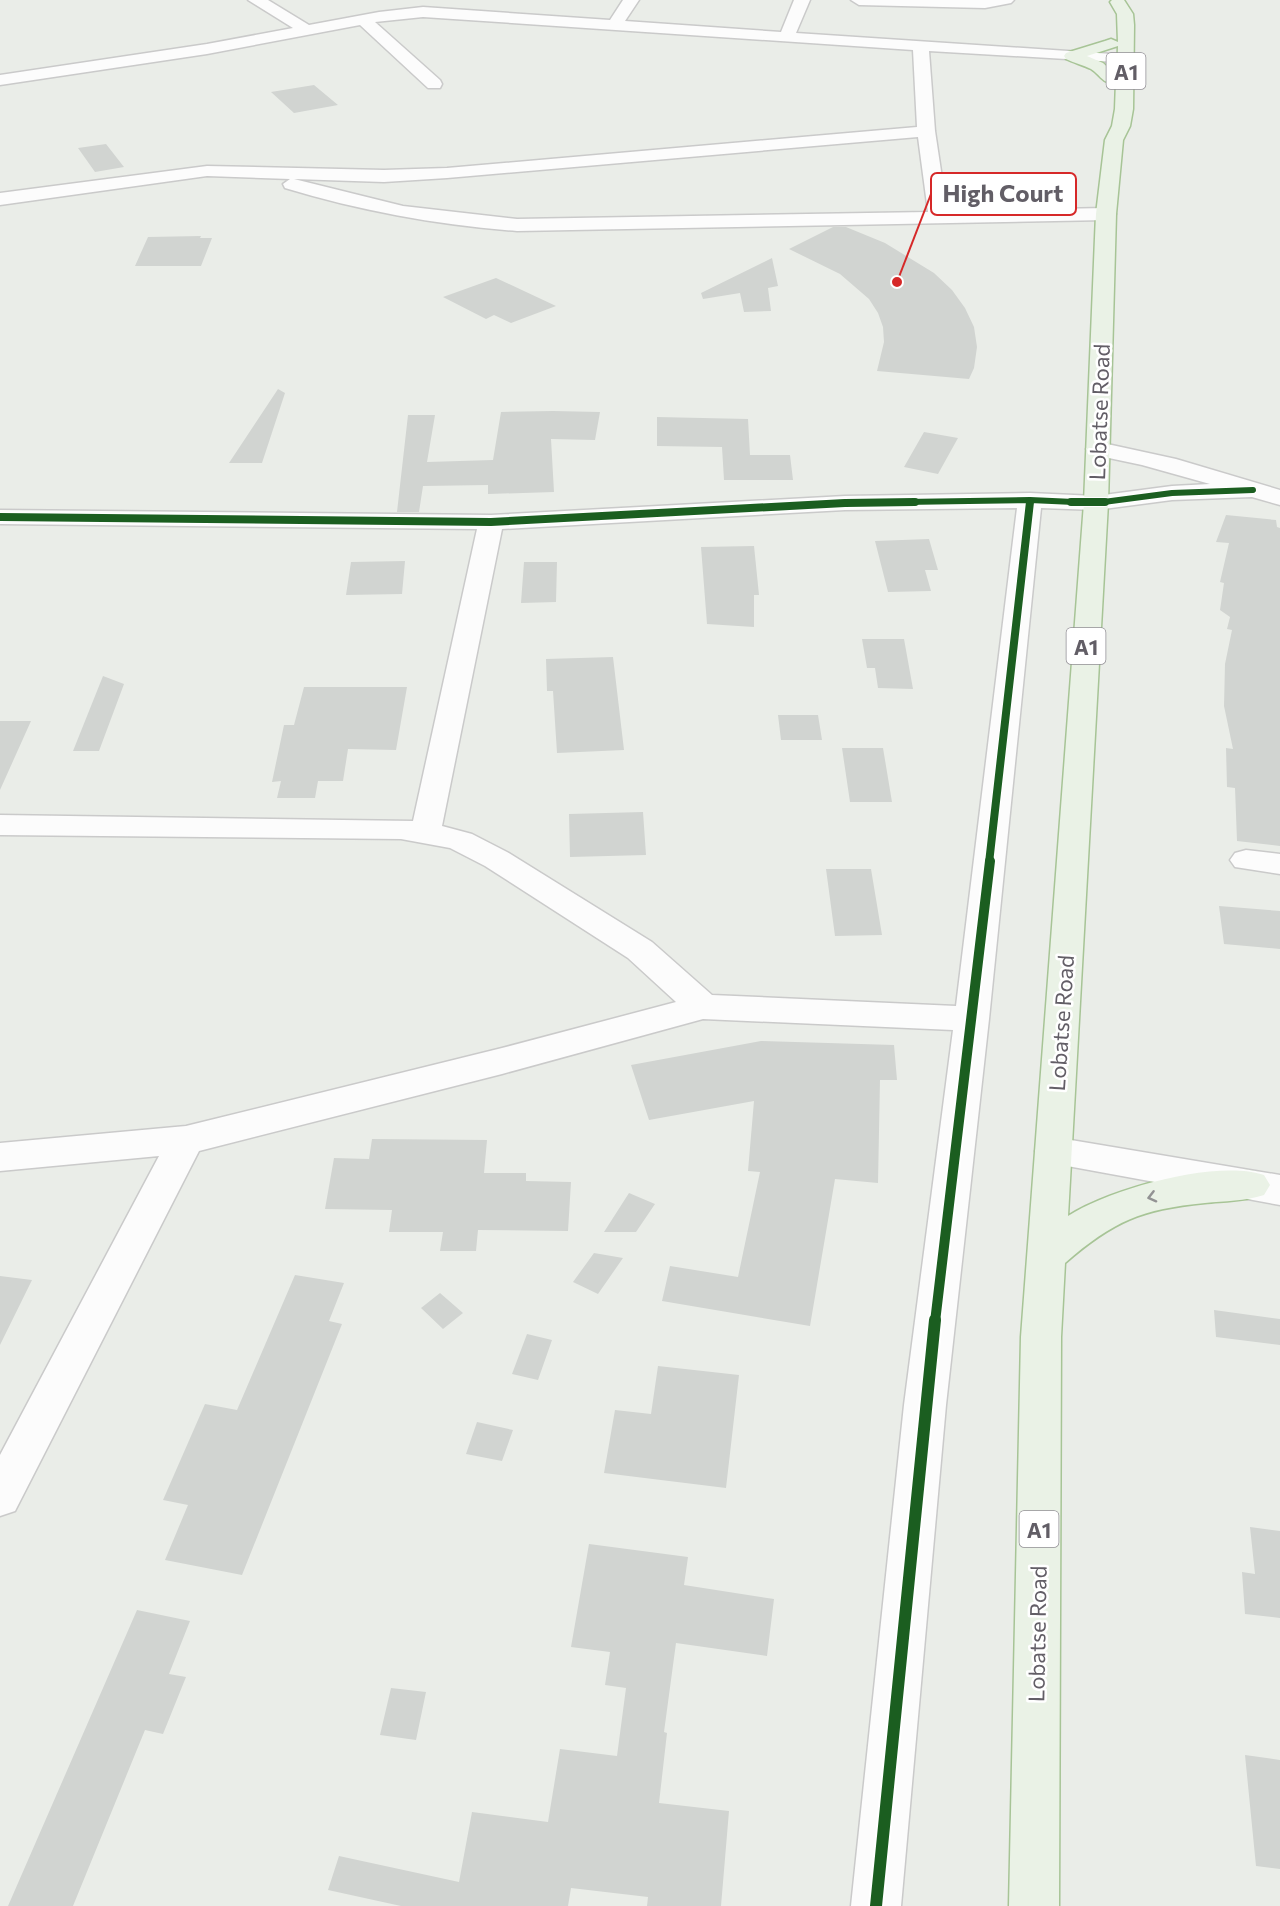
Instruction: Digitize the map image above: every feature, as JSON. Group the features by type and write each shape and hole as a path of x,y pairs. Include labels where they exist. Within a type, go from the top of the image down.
{"highway":[{"name":"Lobatse Road","path":"1114,140 1108,124 1110,78 1125,14 1118,1"},
{"name":"Lobatse Road","path":"1034,1906 1041,1338 1096,502 1106,214 1114,140 1121,126 1124,109 1111,14 1118,1"},
{"path":"1072,56 1116,54"},
{"path":"1072,56 1097,66 1110,78"},
{"path":"1046,1257 1079,1228 1112,1210 1147,1198 1181,1191 1266,1187"}],"street":[{"path":"256,0 306,30"},
{"path":"614,26 631,0"},
{"path":"786,38 802,0"},
{"path":"859,0 985,3 1006,0"},
{"path":"0,80 111,65 363,20 423,12 1072,56"},
{"path":"363,20 434,84"},
{"path":"921,47 926,131 938,216"},
{"path":"0,199 188,172 253,171 372,176 421,174 926,131"},
{"path":"253,171 339,198 429,216 484,223 548,226 1106,214"},
{"path":"421,174 429,216"},
{"path":"1098,449 1134,455 1180,467 1280,498"},
{"path":"0,518 491,522 845,503 1030,500 1096,502 1172,493 1253,490"},
{"path":"876,1906 926,1405 1030,500"},
{"path":"426,832 491,522"},
{"path":"0,825 169,825 400,829 426,832 460,841 506,865 640,950 703,1007"},
{"path":"1246,860 1280,864"},
{"path":"0,1157 186,1140 502,1061 703,1007 972,1019"},
{"path":"0,1497 186,1140"},
{"path":"1053,1152 1266,1187"}],"building":[{"path":"314,85 338,105 294,113 271,92"},
{"path":"106,144 124,167 95,172 78,148"},
{"path":"833,227 846,227 885,243 934,273 952,290 965,308 974,327 977,347 974,368 969,379 877,371 884,342 883,327 869,299 840,274 789,249"},
{"path":"201,236 200,238 212,238 201,266 135,266 148,237"},
{"path":"772,258 778,286 768,288 771,311 744,312 740,293 703,299 701,293"},
{"path":"496,278 556,306 511,323 494,315 486,319 443,297"},
{"path":"278,389 285,393 262,463 229,463"},
{"path":"501,412 600,412 595,440 551,439 554,492 488,494 488,485 423,486 419,512 397,512 408,415 435,415 427,462 493,460"},
{"path":"657,417 748,419 750,455 790,455 793,480 724,480 722,447 657,446"},
{"path":"924,432 958,438 938,474 904,467"},
{"path":"1226,515 1276,520 1277,527 1280,528 1280,846 1237,841 1235,788 1227,787 1226,748 1233,749 1224,706 1225,664 1232,630 1227,629 1230,617 1220,610 1224,583 1220,582 1229,543 1216,542"},
{"path":"929,539 938,570 925,570 931,591 888,592 875,541"},
{"path":"754,546 759,595 754,595 754,627 707,624 701,547"},
{"path":"405,561 402,594 346,595 351,562"},
{"path":"524,562 557,562 556,602 521,603"},
{"path":"862,639 904,639 913,689 878,688 875,668 867,668"},
{"path":"613,657 624,750 557,753 553,691 547,691 546,659"},
{"path":"103,676 124,684 99,751 73,751"},
{"path":"304,687 407,687 396,750 348,749 343,781 318,781 315,798 277,798 281,781 272,782 284,725 294,725"},
{"path":"778,715 818,715 822,740 781,740"},
{"path":"0,721 31,721 0,790"},
{"path":"842,748 883,748 892,802 850,802"},
{"path":"643,812 646,855 570,857 569,814"},
{"path":"826,869 871,869 882,935 835,936"},
{"path":"1219,906 1280,911 1280,949 1224,944"},
{"path":"761,1041 894,1045 897,1080 880,1080 878,1183 835,1179 810,1326 662,1301 670,1266 738,1277 760,1172 748,1171 754,1101 649,1120 631,1065"},
{"path":"372,1139 487,1140 484,1173 526,1173 526,1181 571,1182 568,1231 478,1230 476,1251 440,1251 443,1232 389,1232 392,1210 325,1209 334,1158 369,1159"},
{"path":"629,1193 655,1204 636,1232 604,1232"},
{"path":"594,1253 623,1258 598,1294 573,1282"},
{"path":"295,1275 344,1283 329,1321 342,1324 242,1575 165,1560 188,1505 163,1500 205,1404 237,1410"},
{"path":"0,1276 32,1280 0,1345"},
{"path":"440,1293 463,1313 443,1329 421,1308"},
{"path":"1214,1310 1280,1319 1280,1345 1216,1337"},
{"path":"527,1334 552,1340 538,1380 512,1374"},
{"path":"658,1366 739,1375 726,1488 604,1473 615,1410 651,1414"},
{"path":"477,1422 513,1430 502,1461 466,1454"},
{"path":"1250,1527 1280,1531 1280,1618 1245,1614 1242,1572 1255,1574"},
{"path":"589,1544 688,1557 684,1585 774,1599 767,1656 676,1643 664,1732 667,1733 659,1803 729,1811 721,1906 647,1906 648,1897 571,1888 568,1906 401,1906 328,1890 339,1856 459,1882 472,1812 548,1822 560,1749 617,1756 626,1688 605,1685 610,1652 571,1647"},
{"path":"137,1610 190,1621 169,1674 186,1677 163,1734 145,1730 73,1906 8,1906"},
{"path":"391,1688 426,1692 416,1740 380,1735"},
{"path":"1245,1755 1280,1760 1280,1869 1256,1866"}],"cycle path":[{"path":"0,517 491,522 845,503 1030,500 1096,503 1172,493 1253,490"},
{"path":"876,1906 925,1405 972,1019 1030,500"}],"place":[{"name":"High Court","path":"897,282"}]}
